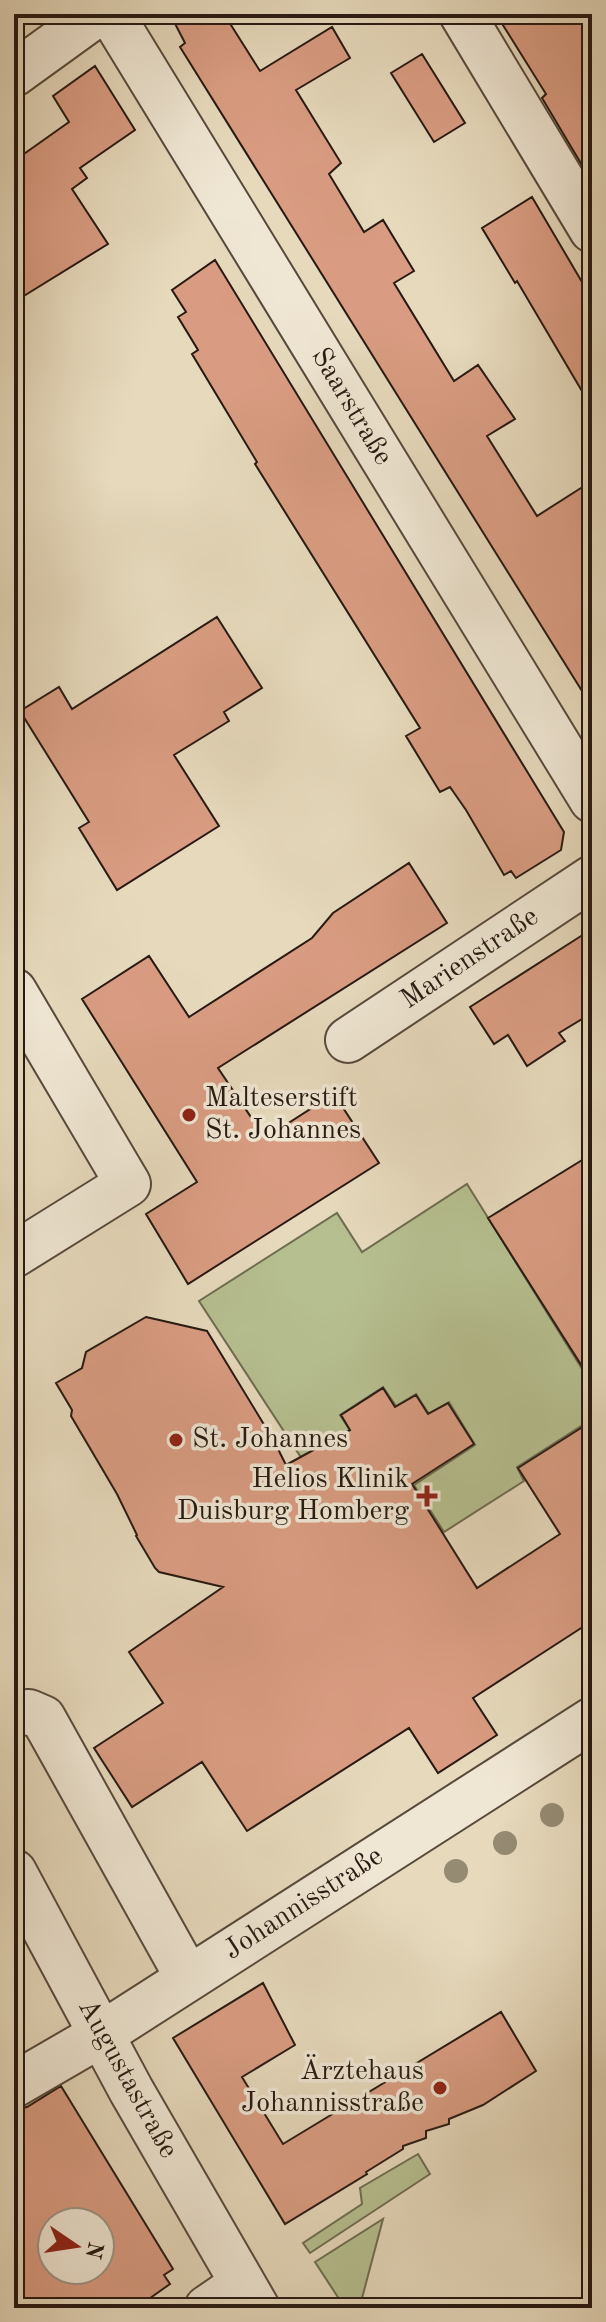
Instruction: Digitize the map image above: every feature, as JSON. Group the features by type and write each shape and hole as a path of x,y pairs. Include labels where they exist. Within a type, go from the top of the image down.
{"street":[{"path":"14,74 97,14"},
{"name":"Saarstraße","path":"111,14 592,800"},
{"path":"462,14 592,230"},
{"name":"Marienstraße","path":"348,1040 592,878"},
{"path":"14,991 128,1184 14,1255"},
{"path":"14,1713 29,1712 43,1718 188,1978"},
{"name":"Johannisstraße","path":"14,2085 102,2034 592,1720"},
{"name":"Augustastraße","path":"14,1872 102,2034 236,2300"}],"green space":[{"path":"467,1184 592,1385 592,1419 517,1467 524,1481 444,1532 414,1485 475,1445 449,1402 429,1414 416,1394 396,1406 383,1387 340,1415 368,1458 321,1488 199,1301 337,1213 362,1252"},
{"path":"418,2154 430,2174 310,2253 303,2243 362,2204 360,2188"},
{"path":"383,2219 361,2302 364,2308 345,2308 315,2262"}],"building":[{"path":"170,14 224,14 260,71 332,27 350,58 296,90 341,163 329,174 364,232 383,220 414,271 394,283 454,381 478,365 515,419 487,436 537,516 592,481 592,707 180,47 185,43"},
{"path":"496,14 592,14 592,182 542,98 546,94"},
{"path":"422,54 465,123 434,142 391,73"},
{"path":"95,66 135,130 80,168 87,178 72,189 108,244 14,302 14,161 69,122 53,96"},
{"path":"532,197 592,299 592,408 482,228"},
{"path":"215,260 564,832 561,850 516,878 511,871 504,875 450,787 440,792 406,736 420,728 255,464 257,462 192,354 198,350 178,317 186,312 172,290"},
{"path":"217,617 262,688 224,712 229,721 174,755 219,826 117,890 79,828 89,822 20,711 59,687 72,709"},
{"name":"Malteserstift St. Johannes","path":"409,863 447,923 218,1068 265,1138 334,1094 379,1163 188,1284 146,1214 197,1182 82,999 149,956 189,1017 312,938 333,913"},
{"path":"592,929 592,1013 559,1033 565,1041 527,1066 508,1035 494,1044 470,1007"},
{"path":"592,1154 592,1382 488,1218"},
{"path":"146,1317 207,1331 286,1465 350,1430 341,1415 383,1388 395,1407 416,1395 428,1414 448,1403 474,1444 412,1484 477,1588 560,1534 518,1468 592,1421 592,1621 473,1698 497,1735 438,1773 409,1728 247,1831 202,1762 132,1807 94,1748 163,1703 129,1652 223,1587 159,1572 155,1568 56,1383 82,1368 86,1352"},
{"path":"263,1983 295,2045 242,2077 283,2144 501,2012 536,2071 483,2105 449,2119 449,2124 426,2131 426,2138 403,2146 367,2174 285,2224 173,2038"},
{"path":"61,2086 173,2269 164,2275 170,2284 136,2308 14,2308 14,2110 27,2107"}],"place":[{"name":"Malteserstift St. Johannes","path":"189,1115"},
{"name":"St. Johannes","path":"176,1440"},
{"name":"Helios Klinik Duisburg Homberg","path":"427,1496"},
{"name":"Ärztehaus Johannisstraße","path":"440,2088"}]}
